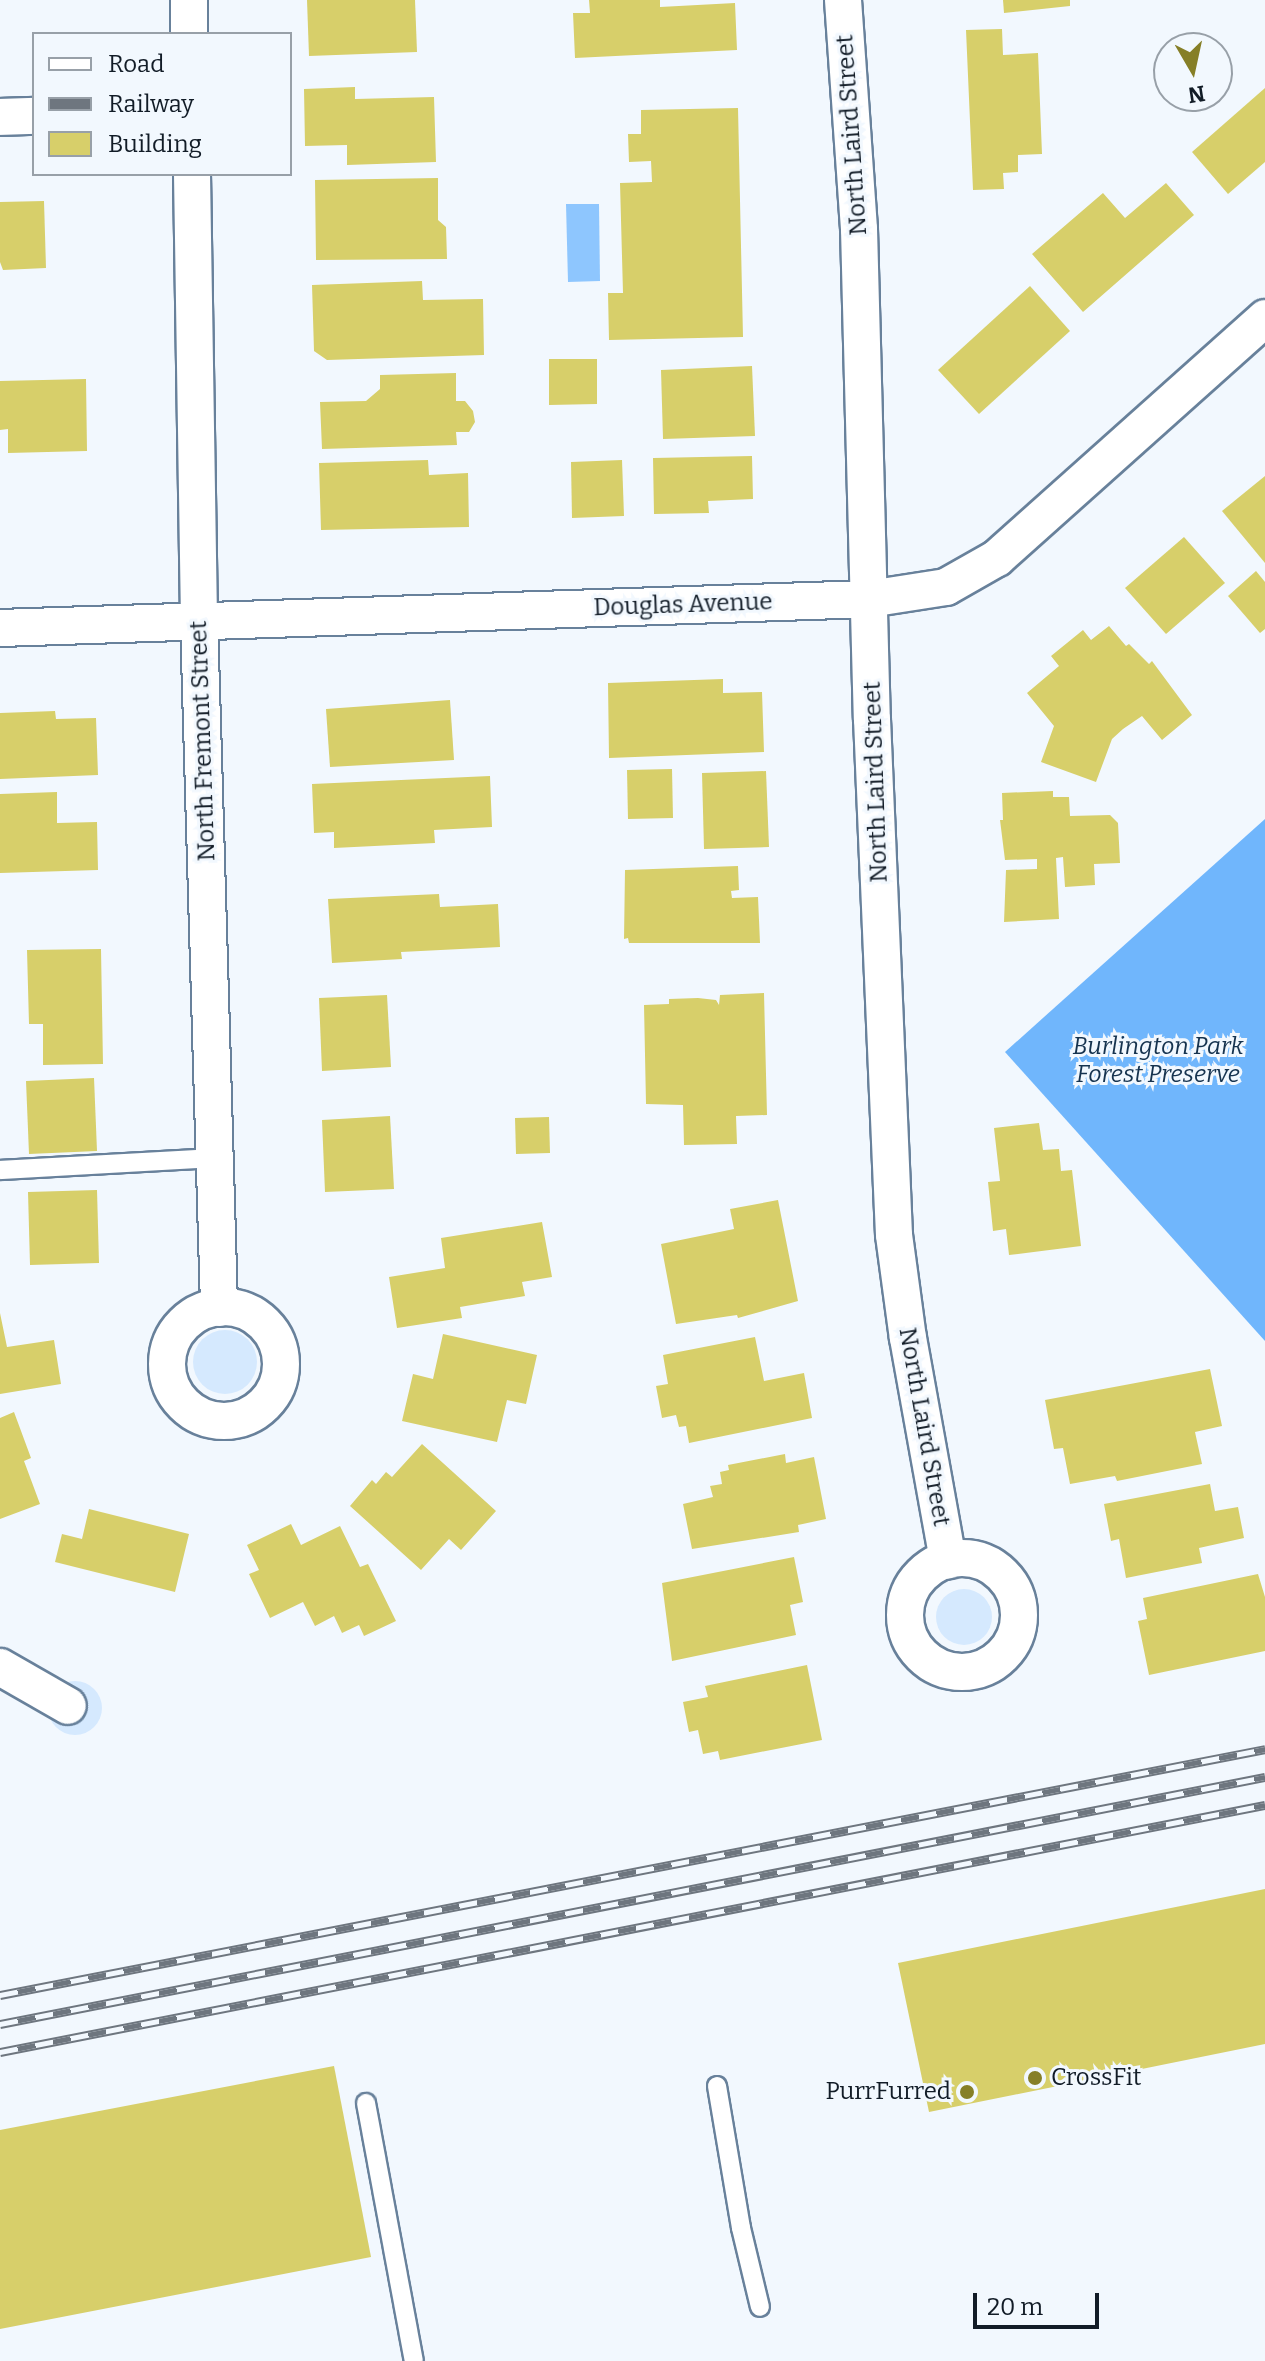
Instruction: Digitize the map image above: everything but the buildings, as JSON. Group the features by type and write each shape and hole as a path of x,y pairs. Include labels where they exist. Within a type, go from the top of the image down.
{"street":[{"path":"189,0 189,32"},
{"name":"North Laird Street","path":"843,0 859,229 869,599 894,1235 908,1338 948,1560"},
{"path":"0,117 32,116"},
{"name":"North Fremont Street","path":"192,176 199,620 219,1308"},
{"name":"Douglas Avenue","path":"0,628 869,599 946,587 997,558 1265,318"},
{"path":"0,1667 68,1706"}],"lane":[{"path":"0,1170 215,1158"},
{"path":"717,2086 741,2228 760,2307"},
{"path":"366,2103 414,2361"}],"shaded area":[{"path":"566,204 599,204 600,281 568,282"},
{"path":"225,1330 243,1336 251,1344 257,1362 251,1380 243,1388 225,1394 207,1388 199,1380 193,1362 199,1344 207,1336"},
{"path":"964,1589 984,1597 992,1617 984,1637 964,1645 944,1637 936,1617 944,1597"},
{"path":"75,1681 86,1683 94,1689 100,1697 100,1719 94,1727 86,1733 75,1735 64,1733 56,1727 50,1719 48,1708 50,1697 56,1689 64,1683"}],"green space":[{"name":"Burlington Park Forest Preserve","path":"1265,819 1265,1341 1005,1052"}],"railway":[{"path":"0,1995 1265,1749"},
{"path":"0,2024 1265,1777"},
{"path":"0,2052 1265,1805"}],"place":[{"name":"CrossFit","path":"1035,2078"},
{"name":"PurrFurred","path":"967,2092"}]}
